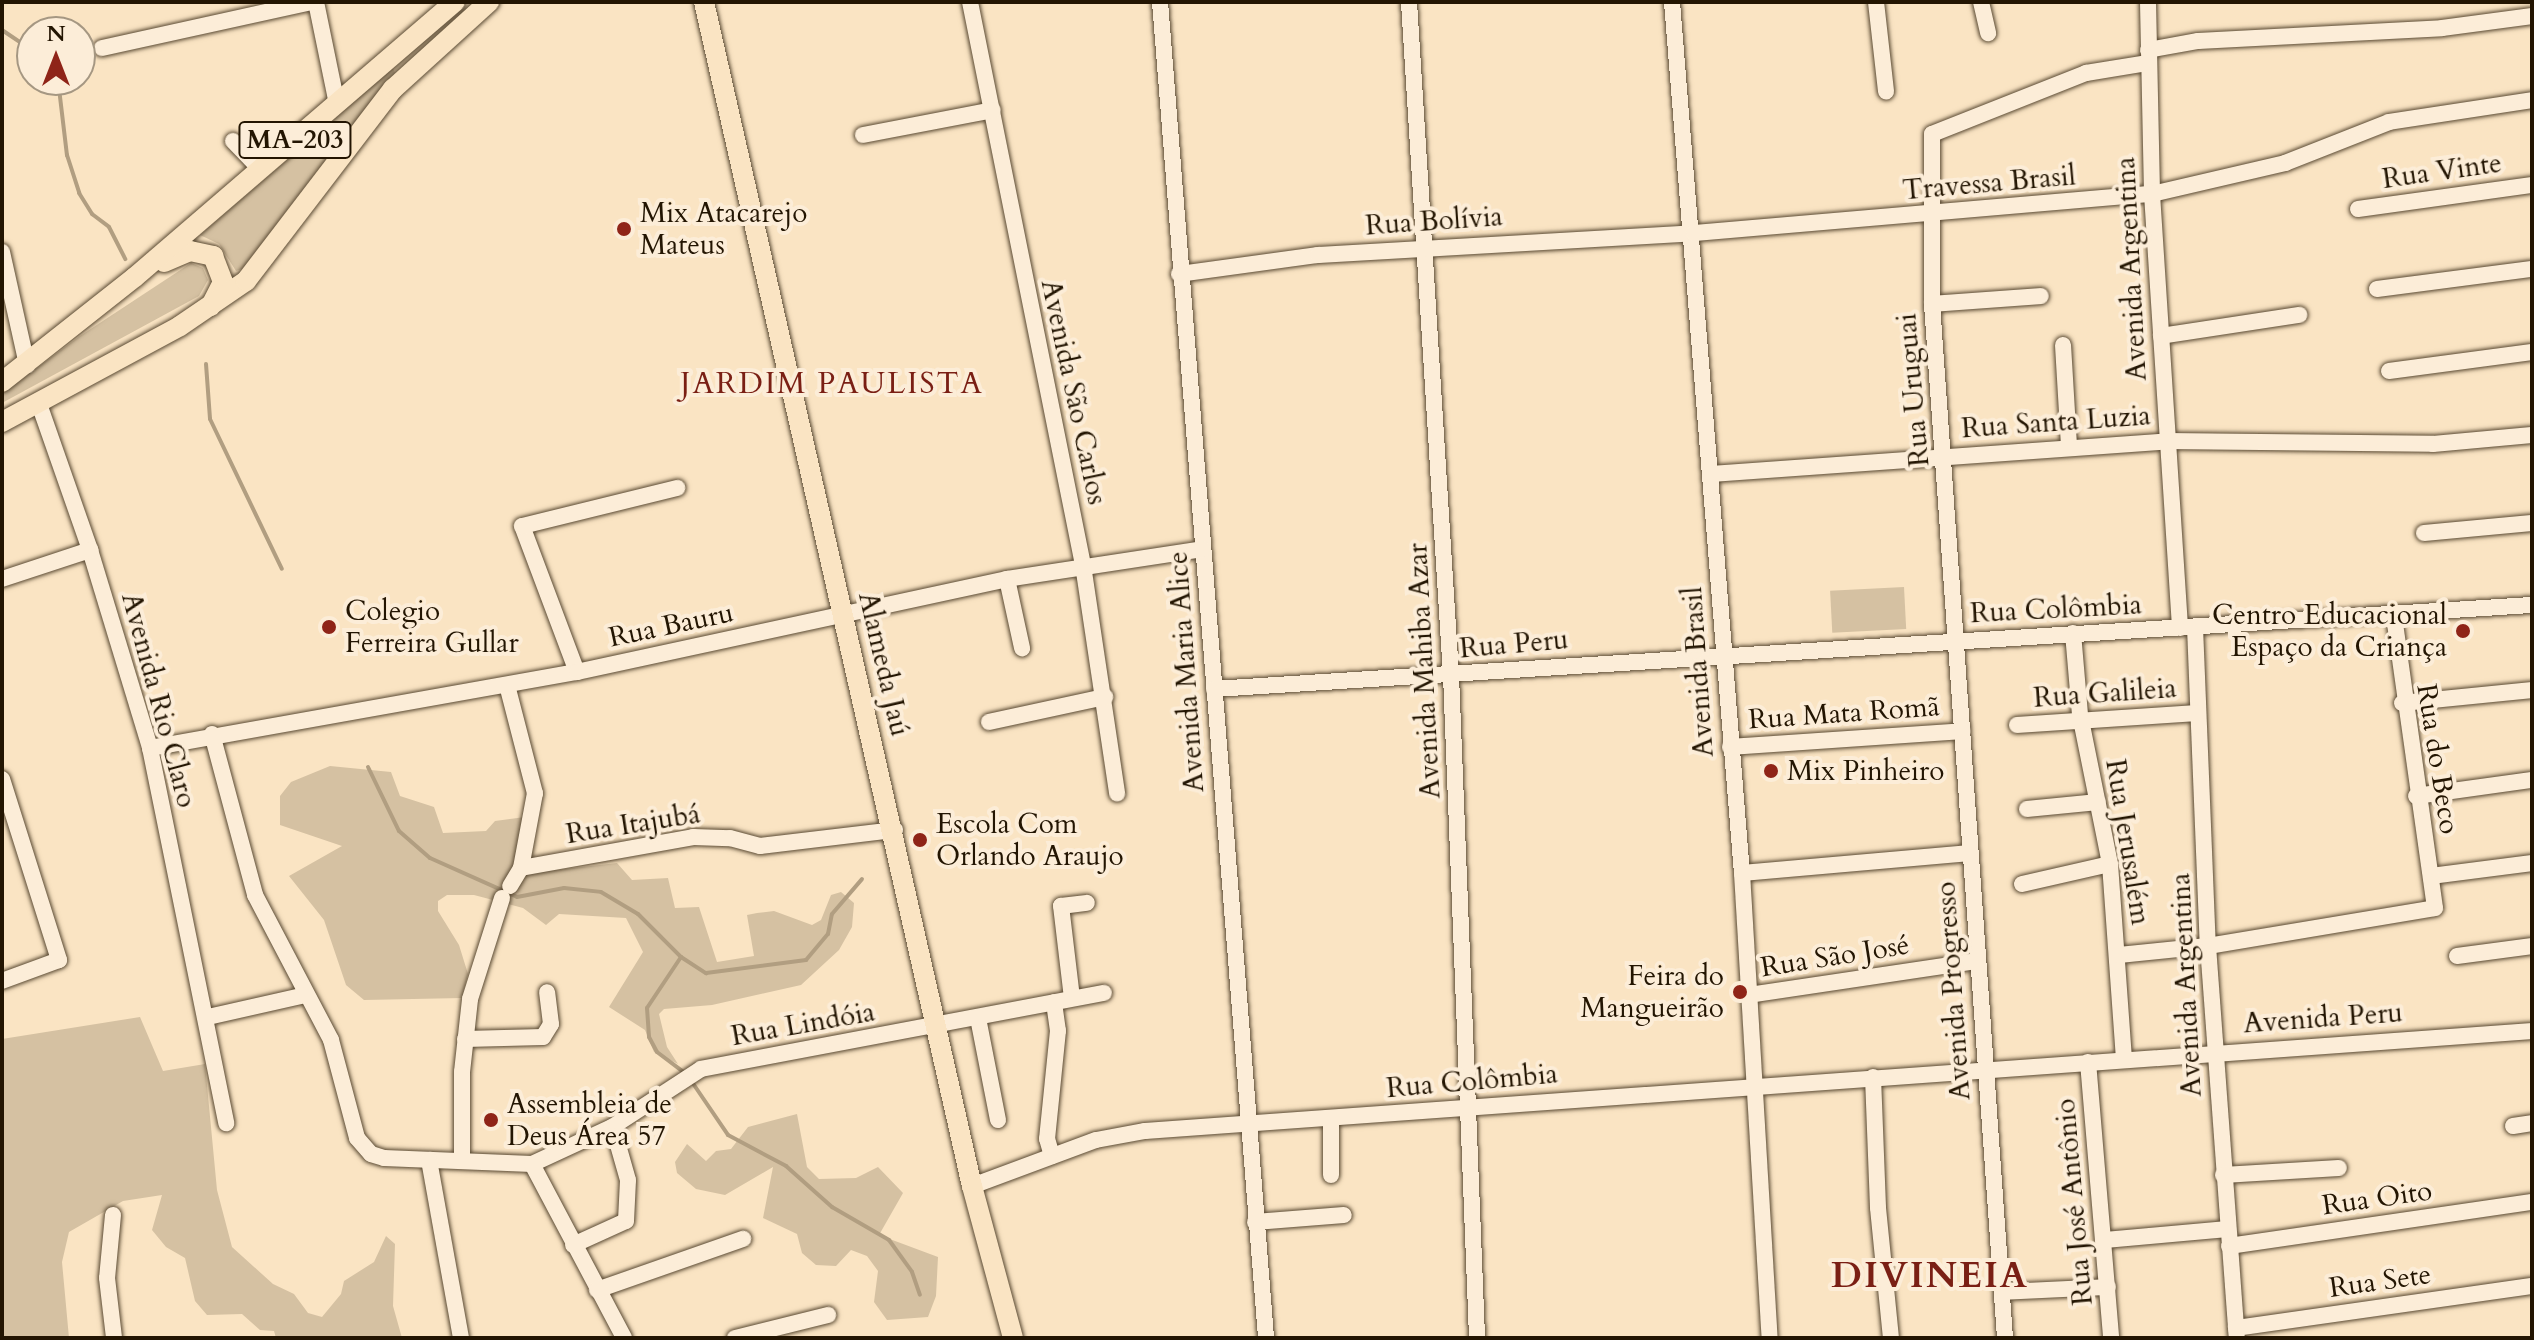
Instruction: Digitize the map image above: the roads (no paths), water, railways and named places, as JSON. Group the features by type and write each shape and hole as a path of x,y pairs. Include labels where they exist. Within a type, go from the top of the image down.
{"main road":[{"name":"MA-203","path":"2,382 135,277 455,2"},
{"name":"MA-203","path":"2,422 208,308 257,270 393,89 489,2"},
{"name":"Alameda Jaú","path":"704,2 895,830 972,1186 1013,1338"},
{"path":"135,277 185,251 209,254 219,264 223,282 208,308"}],"street":[{"path":"102,48 314,2 337,104"},
{"name":"Avenida São Carlos","path":"970,2 1083,565 1117,793"},
{"name":"Avenida Maria Alice","path":"1160,2 1179,274 1266,1338"},
{"name":"Avenida Mahiba Azar","path":"1409,2 1439,399 1465,1108 1477,1338"},
{"name":"Avenida Brasil","path":"1672,2 1694,233 1721,654 1742,873 1770,1338"},
{"path":"1876,2 1886,91"},
{"path":"1981,2 1988,33"},
{"name":"Avenida Argentina","path":"2148,2 2152,194 2166,441 2197,713 2208,946 2236,1333"},
{"path":"2148,56 2198,41 2442,28 2532,16"},
{"name":"Rua Uruguai","path":"1957,641 1932,304 1929,215 1932,134 2086,73 2148,56"},
{"name":"Travessa Brasil","path":"1694,233 2152,194 2285,163 2389,122 2532,100"},
{"path":"863,135 993,110"},
{"path":"233,141 261,170"},
{"name":"Rua Vinte","path":"2358,209 2532,185"},
{"name":"Rua Bolívia","path":"1179,274 1428,246 1694,233"},
{"path":"2,252 27,365"},
{"path":"2377,289 2532,269"},
{"path":"1932,304 2041,296"},
{"path":"2161,336 2299,315"},
{"path":"2063,345 2069,447"},
{"path":"2389,371 2532,352"},
{"name":"Avenida Rio Claro","path":"39,404 90,550 150,748 208,1017 226,1123"},
{"name":"Rua Santa Luzia","path":"1711,474 2166,441 2405,445 2532,435"},
{"path":"577,672 522,526 677,488"},
{"path":"2424,533 2532,523"},
{"name":"Rua Bauru","path":"150,748 212,734 577,672 1007,579 1203,549"},
{"path":"2,579 90,550"},
{"path":"1007,579 1022,648"},
{"name":"Rua Colômbia","path":"1721,654 2394,616 2532,605"},
{"name":"Rua do Beco","path":"2208,946 2435,908 2402,703 2394,616"},
{"name":"Rua Jerusalém","path":"2073,633 2081,722 2110,864 2119,955 2124,1059"},
{"name":"Avenida Progresso","path":"1957,641 1976,961 2005,1338"},
{"name":"Rua Peru","path":"1214,689 1721,654"},
{"path":"462,1159 465,1039 478,964 506,892 521,868 535,793 507,685"},
{"path":"2402,703 2532,690"},
{"path":"989,722 1105,697"},
{"name":"Rua Galileia","path":"2017,725 2197,713"},
{"name":"Rua Mata Romã","path":"1730,747 1962,731"},
{"path":"212,734 250,882 331,1040 363,1147 384,1158 532,1164 624,1338"},
{"path":"2,779 59,960 2,981"},
{"path":"2416,796 2532,780"},
{"path":"2027,809 2098,802"},
{"name":"Rua Itajubá","path":"521,868 693,837 730,838 760,846 895,830"},
{"path":"1742,873 1970,853"},
{"path":"2431,876 2532,863"},
{"path":"2022,884 2110,864"},
{"path":"1072,998 1061,906 1087,903"},
{"path":"2119,955 2208,946"},
{"path":"2457,956 2532,946"},
{"name":"Rua São José","path":"1749,995 1976,961"},
{"path":"465,1039 543,1037 551,1024 547,992"},
{"name":"Rua Lindóia","path":"532,1164 612,1127 701,1069 1104,993"},
{"path":"208,1017 306,995"},
{"path":"1052,1156 1047,1139 1058,1031 1054,1002"},
{"path":"978,1018 998,1120"},
{"name":"Avenida Peru","path":"1985,1071 2527,1031"},
{"name":"Rua José Antônio","path":"2088,1062 2111,1338"},
{"name":"Rua Colômbia","path":"972,1186 1119,1134 1248,1123 1331,1120 1754,1084 1985,1071"},
{"path":"1873,1077 1878,1208 1891,1338"},
{"path":"1331,1120 1331,1175"},
{"path":"2513,1126 2532,1123"},
{"path":"573,1245 626,1221 628,1180 616,1138"},
{"path":"429,1160 461,1338"},
{"path":"2223,1175 2339,1168"},
{"name":"Rua Oito","path":"2229,1246 2532,1202"},
{"path":"113,1215 107,1278 114,1338"},
{"path":"1255,1222 1344,1215"},
{"path":"2105,1240 2228,1229"},
{"path":"597,1290 743,1239"},
{"name":"Rua Sete","path":"2236,1333 2532,1286"},
{"path":"2002,1292 2108,1287"},
{"path":"735,1338 770,1334 828,1315"}],"waterway":[{"path":"2,30 16,39"},
{"path":"60,96 67,155 79,193 92,214 109,227 125,259"},
{"path":"206,364 210,419 282,569"},
{"path":"368,767 399,831 430,858 517,897 564,888 601,892 638,914 681,957 706,973 806,960 828,934 832,914 862,879"},
{"path":"681,957 647,1008 649,1037 657,1052 687,1075"},
{"path":"692,1082 728,1135 786,1166 832,1207 889,1240 912,1272 920,1295"}],"place":[{"name":"Mix Atacarejo Mateus","path":"624,229"},
{"name":"Colegio Ferreira Gullar","path":"329,627"},
{"name":"Centro Educacional Espaço da Criança","path":"2463,631"},
{"name":"Mix Pinheiro","path":"1771,771"},
{"name":"Escola Com Orlando Araujo","path":"920,840"},
{"name":"Feira do Mangueirão","path":"1740,992"},
{"name":"Assembleia de Deus Área 57","path":"491,1120"}],"district":[{"name":"JARDIM PAULISTA","path":"832,384"},
{"name":"DIVINEIA","path":"1930,1276"}]}
